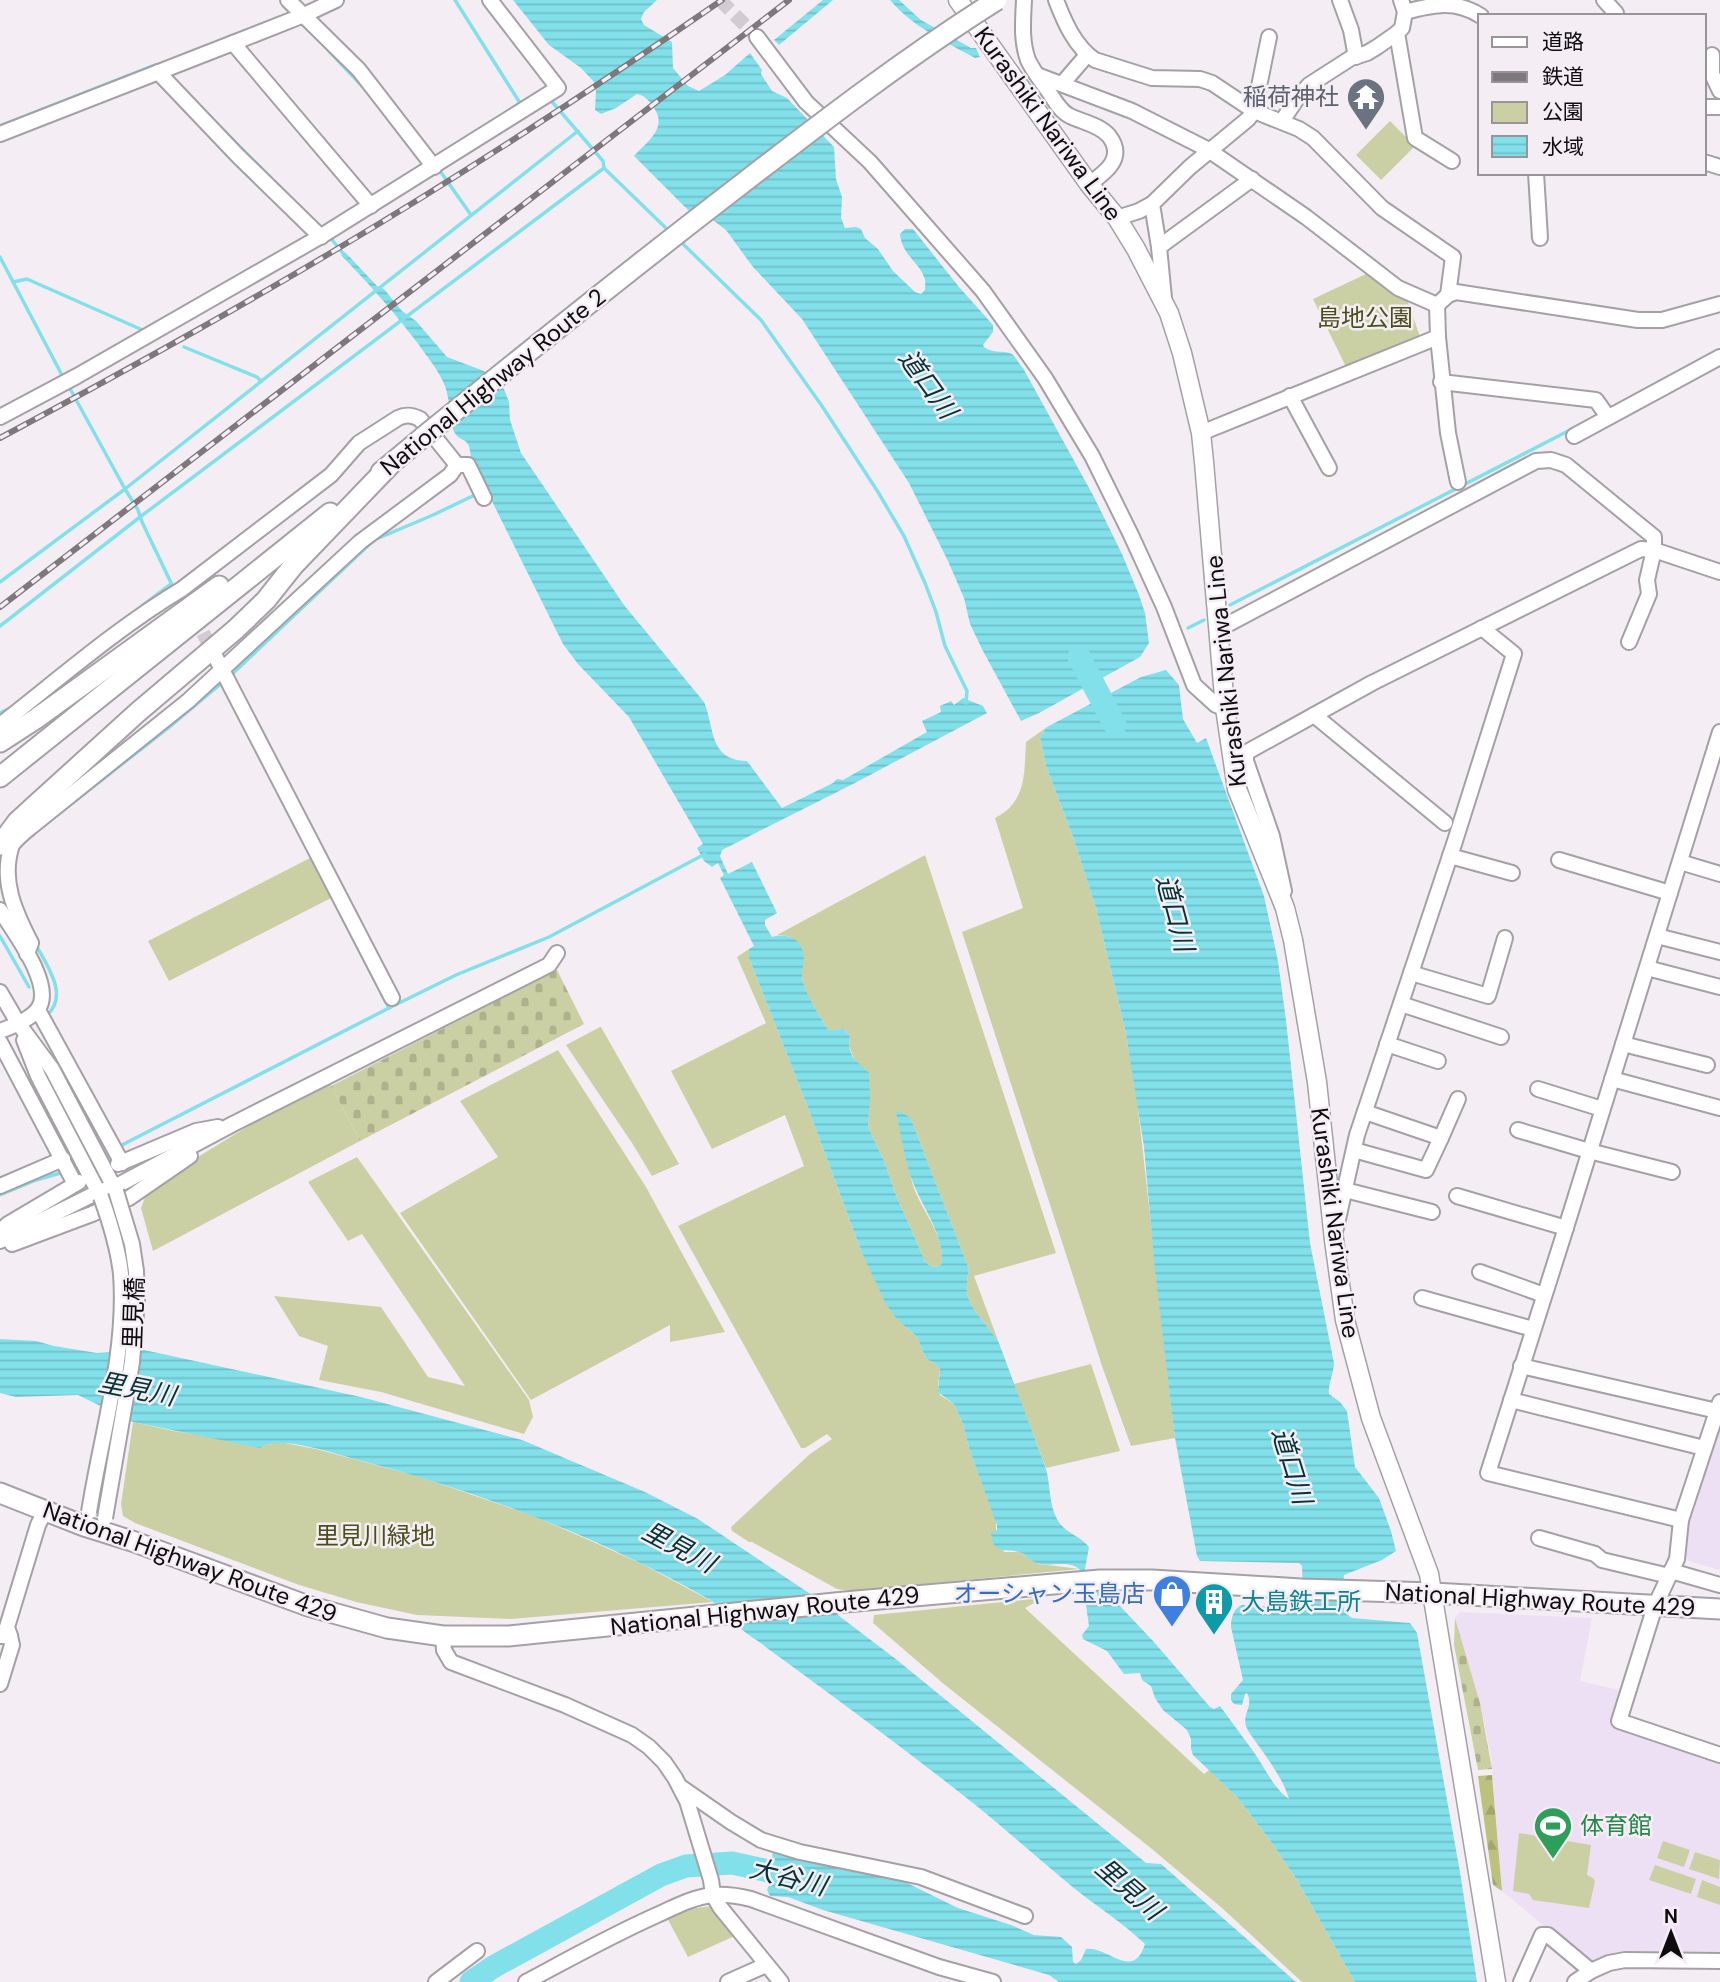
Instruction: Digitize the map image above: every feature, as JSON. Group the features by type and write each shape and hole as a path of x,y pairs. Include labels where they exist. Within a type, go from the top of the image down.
{"highway":[{"name":"National Highway Route 2","path":"0,777 667,242 837,110 951,29 997,0"},
{"path":"0,845 17,822 266,600 293,566 390,465"},
{"path":"0,742 80,687 279,540 316,524"},
{"name":"National Highway Route 429","path":"0,1493 46,1511 95,1522 296,1601 351,1619 387,1628 443,1636 508,1636 1100,1580 1433,1593 1720,1609"}],"main road":[{"name":"Kurashiki Nariwa Line","path":"958,0 1117,219 1164,303 1182,353 1201,433 1225,708 1237,789 1285,908 1293,940 1317,1082 1345,1320 1371,1418 1429,1574 1496,1982"}],"street":[{"path":"288,0 299,17 359,69 432,164"},
{"path":"0,134 336,0"},
{"path":"0,417 77,376 321,234 558,88 490,0"},
{"path":"1024,0 1023,34 1028,60 1037,75 1067,115 1095,127 1110,138 1115,150 1109,171 1089,184"},
{"path":"1056,0 1070,30 1087,55 1094,60 1152,78 1200,79 1212,83 1254,111 1282,121 1313,138 1382,208 1453,257 1448,295"},
{"path":"1340,0 1351,30 1356,57"},
{"path":"1604,0 1616,13"},
{"path":"1282,121 1309,85 1377,47 1402,28 1403,6 1457,1 1469,5 1479,14"},
{"path":"1396,33 1415,138 1452,161"},
{"path":"757,37 806,102 870,162 983,291 1045,378 1092,456 1131,535 1164,607 1194,685 1216,705 1225,708"},
{"path":"1117,219 1152,204 1254,111 1269,37"},
{"path":"233,43 369,203"},
{"path":"1062,84 1087,55"},
{"path":"1709,63 1720,91"},
{"path":"158,72 203,120 321,234"},
{"path":"1037,75 1132,111 1210,152 1307,217 1398,288 1437,305"},
{"path":"1536,175 1540,238"},
{"path":"1160,247 1252,179"},
{"path":"1152,204 1160,247 1164,303"},
{"path":"1458,481 1448,433 1438,337 1437,305 1448,295 1466,292 1520,303 1638,320 1662,320 1720,304"},
{"path":"1201,433 1438,337"},
{"path":"1574,436 1606,413 1720,357"},
{"path":"1441,382 1596,400 1606,413"},
{"path":"1290,396 1329,468"},
{"path":"0,725 160,602 185,594 331,475 359,443 404,415 420,419 457,465"},
{"path":"1219,629 1536,461 1551,460 1566,465 1654,537 1647,580 1649,594 1629,642"},
{"path":"457,465 468,465 482,493"},
{"path":"27,954 31,943 6,894 3,877 4,864 13,843 188,701 225,676 360,542 450,475 457,465"},
{"path":"1285,908 1278,860 1246,761 1249,751 1372,682 1641,549 1654,550 1720,572"},
{"path":"1334,1240 1365,1112 1514,654 1482,628"},
{"path":"215,656 392,998"},
{"path":"1314,715 1445,823"},
{"path":"1681,1520 1488,1473 1720,732"},
{"path":"1450,856 1512,873"},
{"path":"1559,860 1670,894"},
{"path":"1680,862 1720,874"},
{"path":"0,910 41,979 43,1000 38,1010 0,1031"},
{"path":"1657,936 1720,951"},
{"path":"1411,973 1488,996 1505,938"},
{"path":"0,1241 115,1189 233,1124 548,965 557,953"},
{"path":"1647,968 1720,988"},
{"path":"0,992 18,1023"},
{"path":"1401,1004 1501,1037"},
{"path":"38,1010 120,1163 195,1132 233,1124"},
{"name":"里見橋","path":"18,1023 52,1069 115,1189 132,1244 137,1300 132,1362 95,1522"},
{"name":"里見橋","path":"18,1023 38,1076 100,1195 116,1246 121,1273 116,1361 95,1522"},
{"path":"0,1042 77,1183 0,1231"},
{"path":"1387,1044 1438,1061"},
{"path":"1623,1044 1707,1065"},
{"path":"1612,1079 1720,1108"},
{"path":"1538,1088 1602,1109"},
{"path":"1354,1150 1426,1170 1458,1099"},
{"path":"1365,1112 1441,1138"},
{"path":"0,1247 128,1198 233,1124"},
{"path":"1518,1130 1672,1172"},
{"path":"0,1186 63,1159"},
{"path":"1345,1190 1432,1212"},
{"path":"1457,1196 1566,1228"},
{"path":"1480,1272 1544,1295"},
{"path":"1422,1298 1533,1329"},
{"path":"1521,1366 1718,1407 1681,1520 1677,1559 1655,1606 1619,1721 1720,1755"},
{"path":"1511,1400 1704,1448"},
{"path":"0,1684 12,1645 5,1636 7,1626 38,1525 46,1511"},
{"path":"1539,1538 1595,1554 1602,1560 1720,1586"},
{"path":"443,1636 446,1656 458,1666 554,1701 632,1735 664,1762 687,1801 713,1895 781,1982"},
{"path":"681,1787 761,1840 800,1852 921,1877 1025,1916"},
{"path":"526,1982 646,1920 689,1900 713,1895 735,1895 751,1899 939,1967 993,1982"},
{"path":"1521,1982 1542,1935 1548,1935 1591,1971"},
{"path":"436,1982 477,1951"},
{"path":"1576,1982 1591,1971 1625,1960 1720,1961"},
{"path":"728,1982 766,1965"}],"shaded area":[{"path":"1720,1417 1720,1570 1688,1561 1683,1550 1689,1509"},
{"path":"1460,1612 1592,1618 1580,1681 1624,1691 1614,1723 1720,1759 1720,1953 1629,1952 1587,1962 1502,1891 1491,1756 1480,1703 1455,1618"}],"green space":[{"path":"1390,121 1415,146 1381,180 1356,155"},
{"name":"島地公園","path":"1368,273 1407,299 1420,337 1346,367 1313,299"},
{"path":"1047,727 1040,737 1046,766 1096,908 1126,1033 1136,1090 1175,1438 1131,1446 1103,1369 962,932 1023,908 995,818 1013,804 1022,786 1026,742"},
{"path":"925,855 1056,1253 974,1276 999,1343 969,1300 969,1269 911,1119 911,1176 913,1187 940,1242 941,1265 936,1267 925,1261 868,1127 866,1070 852,1055 850,1035 844,1029 828,1030 805,989 803,963 789,936 777,935"},
{"path":"310,858 331,898 169,981 148,941"},
{"path":"749,949 749,958 862,1253 908,1329 917,1337 926,1359 940,1369 940,1395 954,1404 963,1424 969,1448 996,1520 996,1531 1004,1552 1020,1552 1039,1564 1080,1569 850,1591 837,1589 732,1531 731,1527 810,1454 832,1439 827,1434 801,1448 678,1226 804,1166 785,1115 712,1149 671,1071 766,1023 737,957"},
{"path":"557,970 584,1024 360,1141 331,1086"},
{"path":"601,1027 679,1164 652,1176 566,1045"},
{"path":"558,1050 646,1187 725,1332 670,1342 670,1325 531,1400 400,1213 498,1157 460,1101"},
{"path":"329,1082 360,1141 153,1251 141,1208 149,1187 258,1120"},
{"path":"357,1157 529,1400 533,1417 524,1434 381,1392 319,1380 328,1346 299,1336 274,1296 381,1307 428,1377 465,1386 362,1234 348,1241 308,1182"},
{"path":"1091,1364 1120,1451 1046,1468 1014,1384"},
{"name":"里見川緑地","path":"133,1422 263,1445 279,1442 316,1449 417,1476 531,1515 642,1564 713,1602 511,1619 417,1615 356,1602 299,1585 135,1523 123,1516 121,1504"},
{"path":"1043,1598 1025,1608 1204,1774 1209,1770 1238,1798 1297,1880 1355,1982 1302,1982 1222,1908 1152,1849 945,1685 873,1623 874,1615"},
{"path":"1455,1618 1480,1703 1492,1769 1478,1770 1454,1645"},
{"path":"1492,1775 1502,1891 1493,1885 1478,1776"},
{"name":"体育館","path":"1519,1833 1591,1845 1587,1875 1595,1881 1589,1908 1533,1900 1529,1894 1513,1891"},
{"path":"1663,1841 1690,1850 1684,1867 1657,1858"},
{"path":"1695,1852 1720,1860 1719,1879 1689,1869"},
{"path":"1655,1865 1696,1879 1691,1894 1649,1880"},
{"path":"1702,1880 1720,1887 1720,1905 1697,1897"},
{"path":"711,1906 737,1935 688,1957 666,1916 683,1910"}],"water":[{"path":"513,0 657,0 644,12 641,19 644,25 672,42 673,68 688,86 699,91 725,75 750,53 772,91 787,98 834,147 836,179 842,197 841,218 845,228 861,229 865,238 878,249 893,271 915,292 921,294 925,290 925,279 907,253 900,234 905,229 913,229 993,325 993,332 984,347 1012,354 1023,368 1094,497 1139,595 1145,613 1149,643 1140,657 1021,721 970,624 964,598 948,561 909,483 802,319 753,267 726,230 714,221 691,213 634,156 650,140 657,128 658,115 654,108 645,97 637,94 601,114 595,110 595,83 581,68 549,45"},
{"path":"823,0 833,0 779,45 774,40"},
{"path":"890,0 899,0 921,20 971,48 976,48 980,57 975,58 930,33"},
{"path":"345,252 378,287 384,289 402,311 416,321 447,357 484,371 504,389 509,402 510,420 521,453 624,605 704,702 719,748 725,755 747,761 782,808 837,779 843,780 927,732 922,721 941,712 940,706 951,701 954,705 963,698 983,706 987,713 722,850 720,856 728,874 752,862 777,913 765,920 765,925 772,937 787,936 799,943 804,956 803,980 812,1002 828,1030 844,1029 850,1035 851,1054 869,1073 868,1127 925,1261 936,1267 941,1265 940,1243 911,1177 896,1112 901,1111 911,1119 969,1269 969,1300 999,1343 1045,1466 1054,1513 1064,1528 1089,1547 1085,1569 1210,1707 1214,1709 1220,1706 1273,1783 1289,1799 1276,1771 1246,1726 1249,1702 1247,1693 1242,1705 1234,1704 1231,1700 1231,1694 1243,1680 1231,1624 1235,1611 1242,1605 1295,1608 1301,1606 1302,1566 1299,1563 1200,1561 1197,1556 1175,1438 1144,1147 1126,1033 1096,908 1046,766 1040,737 1047,727 1141,677 1166,670 1179,685 1183,719 1197,743 1206,738 1264,896 1278,961 1286,1020 1310,1243 1334,1363 1329,1394 1347,1411 1355,1467 1379,1498 1396,1551 1382,1560 1344,1575 1344,1609 1352,1618 1410,1623 1417,1633 1477,1982 1355,1982 1297,1880 1274,1846 1238,1798 1193,1755 1187,1730 1163,1710 1151,1686 1142,1680 1140,1673 1124,1674 1107,1651 1083,1639 1082,1635 1089,1626 1086,1605 1100,1601 1086,1576 1074,1566 1037,1563 1021,1553 1001,1550 995,1545 991,1533 997,1530 997,1525 963,1424 954,1404 938,1392 940,1369 926,1359 917,1337 896,1318 886,1304 862,1253 749,958 749,949 754,946 720,878 724,875 718,863 712,867 704,861 697,848 703,844 629,717 578,664 563,644 471,459 469,445 455,434 447,391 440,375 401,322 341,255"},
{"name":"里見川","path":"0,1339 36,1341 97,1353 144,1350 361,1397 522,1440 645,1492 698,1519 809,1593 897,1660 1146,1863 1161,1864 1296,1982 1059,1982 1049,1975 823,1910 788,1897 770,1896 767,1890 773,1849 901,1880 958,1908 1034,1935 1061,1937 1072,1947 1073,1962 1076,1964 1086,1949 1103,1952 1119,1960 1134,1960 1140,1955 1145,1944 952,1787 744,1632 715,1603 669,1578 541,1519 452,1488 325,1451 281,1443 260,1448 133,1422 78,1395 16,1397 0,1393"}],"waterway":[{"path":"455,0 520,103 534,95"},
{"path":"329,51 365,89"},
{"path":"0,126 155,67"},
{"path":"548,97 603,161 604,168 669,231"},
{"path":"505,113 520,103"},
{"path":"215,122 309,216"},
{"path":"0,582 125,489 578,131"},
{"path":"438,168 471,215"},
{"path":"0,626 140,517 604,168"},
{"path":"329,236 346,257"},
{"path":"680,241 761,320 878,492 904,536 925,583 945,646 967,691 966,703"},
{"path":"0,257 64,379"},
{"path":"13,282 27,279 147,332"},
{"path":"184,347 261,381"},
{"path":"68,385 138,510 173,587"},
{"path":"1230,605 1572,429"},
{"path":"229,677 374,540 479,493"},
{"path":"142,606 171,584"},
{"path":"1188,628 1204,620"},
{"name":"道口川","path":"1079,657 1115,725"},
{"path":"43,826 223,682"},
{"path":"0,713 12,707"},
{"path":"389,1008 456,975 549,937 705,854"},
{"path":"118,1147 389,1008 338,909"},
{"path":"0,936 29,987"},
{"path":"36,945 50,971 56,990 53,1008 46,1016"},
{"path":"0,1195 64,1172"},
{"name":"大谷川","path":"471,1982 493,1967 661,1875 686,1866 732,1863 800,1878"}],"tunnel":[{"path":"720,0 757,37"},
{"path":"194,614 214,655"}],"railway":[{"path":"0,438 209,324 382,222 529,129 722,0"},
{"path":"0,607 789,0"}],"place":[{"name":"稲荷神社","path":"1366,131"},
{"name":"オーシャン玉島店","path":"1172,1628"},
{"name":"大島鉄工所","path":"1214,1636"},
{"name":"体育館","path":"1553,1860"}]}
